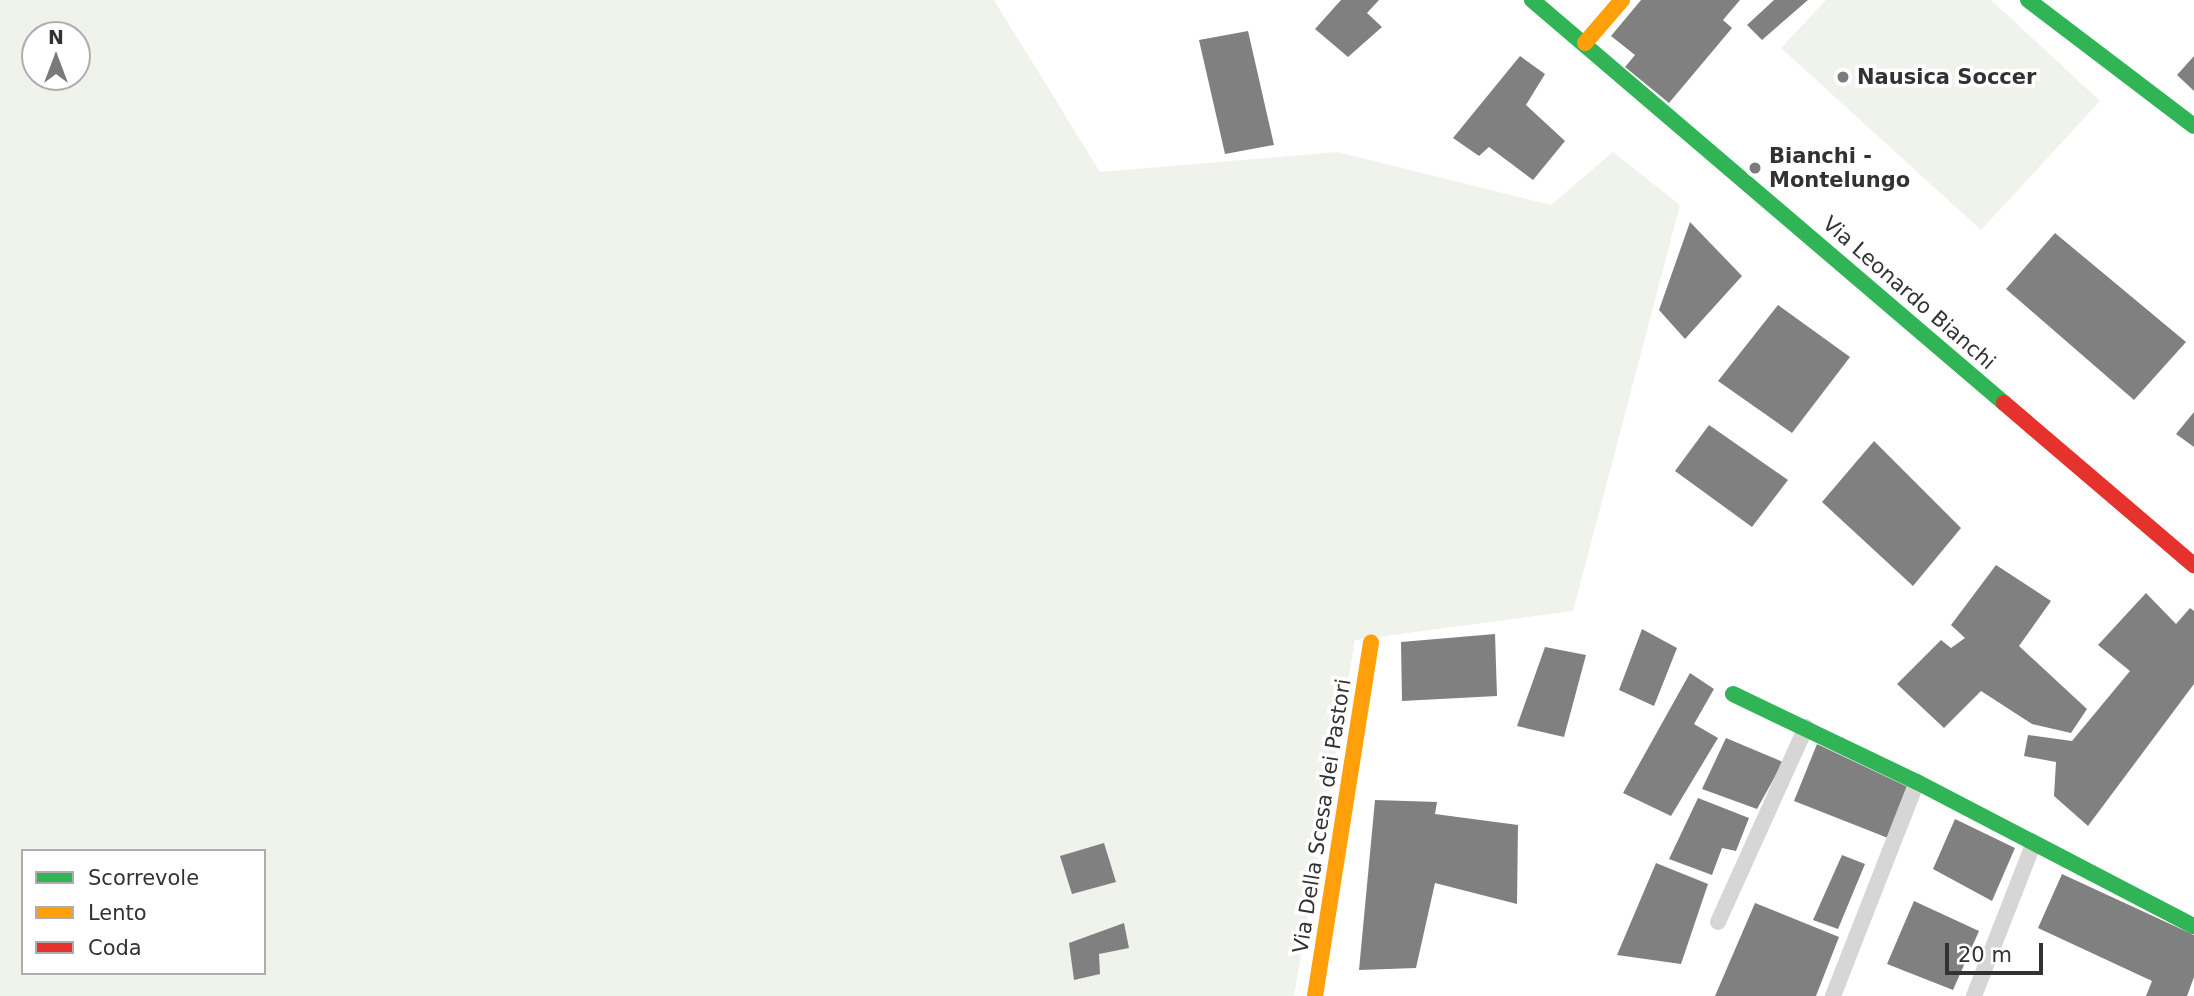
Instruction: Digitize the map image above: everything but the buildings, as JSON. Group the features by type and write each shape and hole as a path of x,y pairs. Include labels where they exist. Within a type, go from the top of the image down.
{"street":[{"name":"Via Leonardo Bianchi","path":"1532,0 2194,565"},
{"path":"1585,43 1622,0"},
{"path":"2028,0 2194,126"},
{"name":"Via Della Scesa dei Pastori","path":"1315,996 1371,642"},
{"path":"1733,694 1917,782 2033,845 2140,895 2194,926"}],"lane":[{"path":"1718,922 1806,727"},
{"path":"1833,996 1917,782"},
{"path":"1973,996 2033,845"}],"shaded area":[{"path":"0,0 994,0 1100,172 1337,152 1551,205 1613,152 1680,205 1573,611 1355,640 1294,996 0,996"},
{"path":"1826,0 1991,0 2100,101 1981,230 1781,48"}],"traffic: fast":[{"path":"1532,0 2004,403"},
{"path":"2028,0 2194,126"},
{"path":"1733,694 1917,782 2194,926"}],"traffic: slow":[{"path":"1585,43 1622,0"},
{"path":"1315,996 1371,642"}],"traffic: jam":[{"path":"2004,403 2194,565"}],"place":[{"name":"Nausica Soccer","path":"1843,77"},
{"name":"Bianchi - Montelungo","path":"1755,168"}]}
